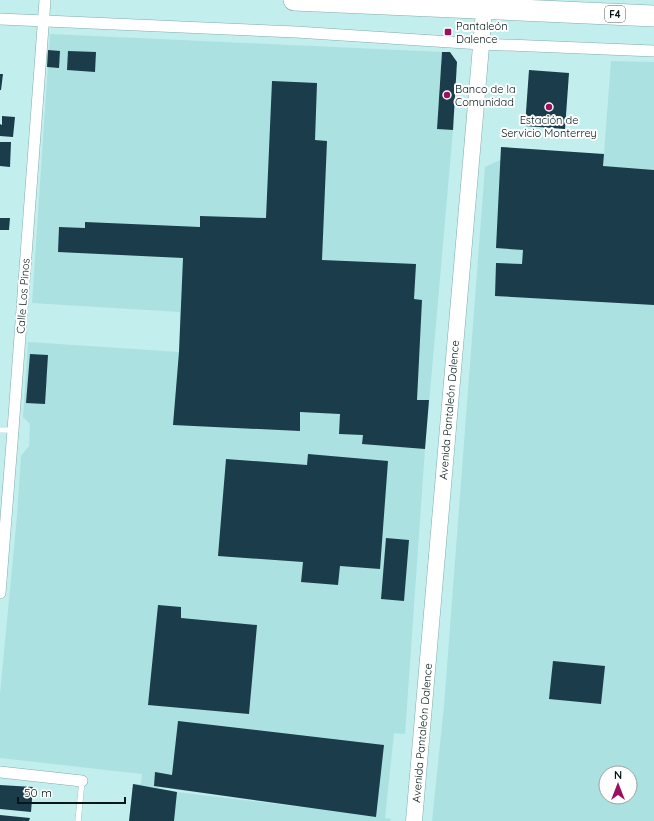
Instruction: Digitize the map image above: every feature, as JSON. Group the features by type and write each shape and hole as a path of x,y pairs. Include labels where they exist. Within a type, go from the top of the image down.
{"highway":[{"name":"F4","path":"294,0 485,4 654,16"}],"main road":[{"name":"Avenida Pantaleón Dalence","path":"414,821 485,4"}],"street":[{"name":"Calle Los Pinos","path":"0,593 45,0"},
{"path":"0,19 296,32 481,44 654,51"},
{"path":"0,772 82,782"}],"lane":[{"path":"0,430 13,430"},
{"path":"78,821 82,782"}],"shaded area":[{"path":"50,34 442,52 437,128 453,130 425,449 405,734 394,733 385,818 391,819 390,821 129,821 133,784 141,784 142,774 0,758 0,694 17,516 21,456 29,446 30,424 23,417 28,342 179,352 180,312 32,303","holes":["152,786 317,809 177,792"]},
{"path":"611,61 654,62 654,821 432,821 444,706 485,167 500,160 603,166"}],"building":[{"path":"48,50 60,51 59,68 47,67"},
{"path":"68,51 96,52 95,72 67,70"},
{"name":"Banco de la Comunidad","path":"442,52 450,52 457,62 453,130 437,129"},
{"path":"529,70 569,73 565,129 525,126"},
{"path":"0,74 3,74 1,90 0,90"},
{"path":"272,81 317,83 315,140 327,141 322,260 416,264 414,299 422,300 417,400 429,400 425,449 362,444 363,435 339,434 340,414 300,412 300,431 173,425 179,352 183,258 58,252 59,227 85,228 85,222 200,227 200,216 266,218"},
{"path":"2,116 15,117 13,137 0,136"},
{"path":"0,142 11,142 10,167 0,166"},
{"path":"501,147 604,154 603,166 654,170 654,305 495,296 496,263 522,264 523,250 496,248"},
{"path":"0,218 10,218 9,230 0,230"},
{"path":"30,354 48,355 45,404 26,403"},
{"path":"308,454 388,461 380,569 340,566 338,585 301,582 303,562 218,556 226,459 307,465"},
{"path":"386,538 409,540 404,601 381,599"},
{"path":"158,605 181,607 181,618 257,625 249,714 148,705"},
{"path":"553,661 605,666 601,704 549,699"},
{"path":"178,721 384,745 376,817 154,786 155,772 172,775"},
{"path":"133,784 177,792 174,821 129,821"},
{"path":"0,785 33,787 31,812 0,809"},
{"path":"0,815 30,818 29,821 0,821"}],"place":[{"name":"Pantaleón Dalence","path":"448,32"},
{"name":"Banco de la Comunidad","path":"447,95"},
{"name":"Estación de Servicio Monterrey","path":"549,107"}]}
